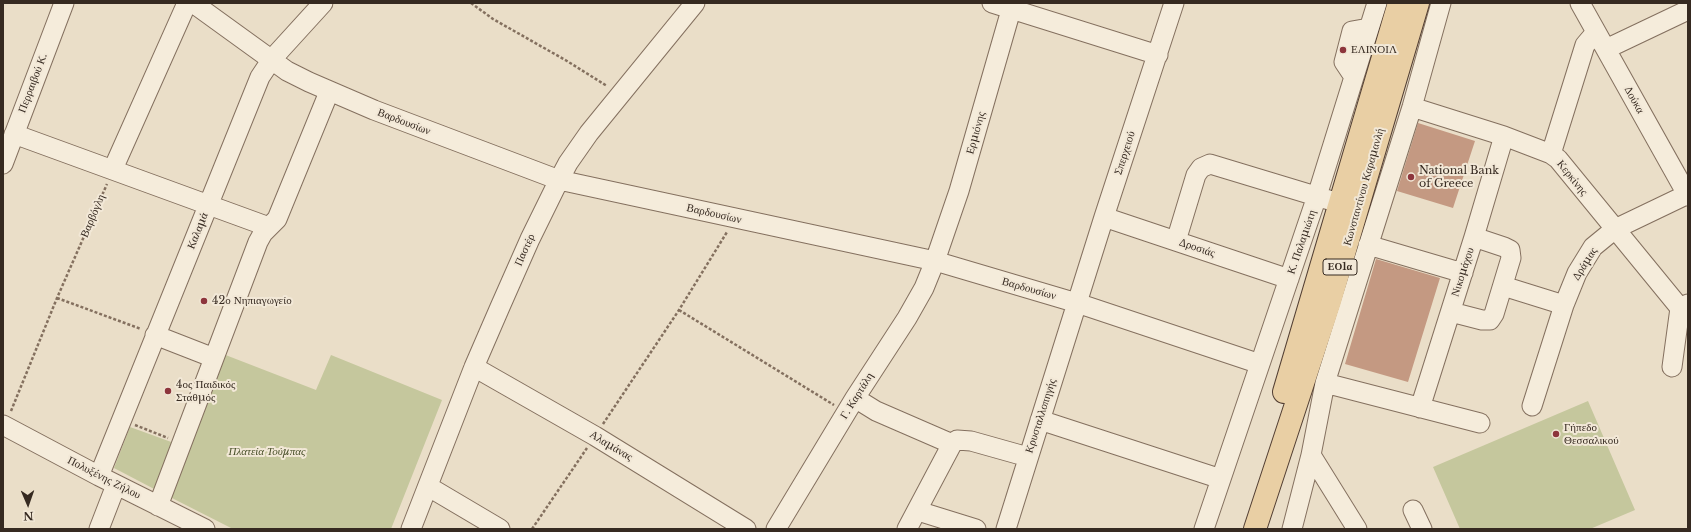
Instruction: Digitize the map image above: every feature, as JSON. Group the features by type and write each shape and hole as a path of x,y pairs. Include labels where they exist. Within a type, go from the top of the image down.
{"main road":[{"name":"Κωνσταντίνου Καραμανλή","path":"1243,529 1399,3"},
{"name":"Κωνσταντίνου Καραμανλή","path":"1255,529 1330,301 1418,3"}],"street":[{"name":"Περραιβού Κ.","path":"3,164 64,3"},
{"path":"113,169 187,3"},
{"name":"Βαρδουσίων","path":"193,3 287,71 329,92 453,141 559,180 935,261 1077,303 1260,364"},
{"name":"Καλαμά","path":"99,476 260,77 272,59 323,3"},
{"name":"Παστέρ","path":"411,529 429,487 474,367 527,246 559,180 584,139 695,3"},
{"path":"992,3 1012,6 1158,55"},
{"name":"Σπερχειού","path":"1077,303 1174,3"},
{"name":"Κ. Παλαμιώτη","path":"1204,529 1317,196 1377,3"},
{"name":"Δούκα","path":"1580,3 1688,195"},
{"name":"Ερμιόνης","path":"935,261 959,191 1012,6"},
{"name":"Κωνσταντίνου Καραμανλή","path":"1292,529 1326,383 1368,245 1444,7"},
{"path":"1606,49 1688,10"},
{"path":"1551,154 1585,45 1596,32"},
{"path":"158,506 258,242 277,219 329,92"},
{"name":"Κερκίνης","path":"1412,107 1504,136 1551,154 1558,159 1615,229 1684,306"},
{"path":"14,134 269,227"},
{"name":"Νικομάχου","path":"1420,408 1463,273 1504,136"},
{"path":"1176,241 1196,175 1201,168 1210,164 1340,204"},
{"name":"Δράμας","path":"1532,406 1564,305 1576,273 1593,248 1615,229 1688,195"},
{"name":"Δροσιάς","path":"1104,217 1289,279"},
{"path":"1450,312 1482,320 1490,320 1494,314 1503,286 1511,258 1510,250 1474,237"},
{"path":"1368,245 1463,273"},
{"name":"Γ. Καρτάλη","path":"776,529 851,405 919,297 935,261"},
{"path":"1503,286 1564,305"},
{"name":"Κρυσταλλοπηγής","path":"1006,529 1077,303"},
{"path":"1672,367 1684,306"},
{"path":"156,335 214,358"},
{"name":"Αλαμάνας","path":"474,367 595,436 746,529"},
{"path":"1326,383 1480,423"},
{"path":"851,405 876,411 952,444"},
{"path":"1040,420 1221,479"},
{"name":"Πολυξένης Ζήλου","path":"4,427 202,528"},
{"path":"907,529 918,511 952,444 957,440 967,441 1028,456"},
{"path":"1310,455 1357,529"},
{"path":"99,529 116,485"},
{"path":"429,487 500,529"},
{"path":"1413,510 1422,529"},
{"path":"918,511 976,529"}],"path":[{"path":"471,3 493,19 567,61 620,94"},
{"name":"Βαρβόγλη","path":"4,427 57,298 113,169"},
{"path":"532,529 679,310 735,219"},
{"path":"57,298 156,335"},
{"path":"679,310 851,405"},
{"path":"121,420 182,443"}],"green space":[{"name":"Πλατεία Τούμπας","path":"223,354 316,390 331,355 442,400 391,529 233,529 170,497"},
{"name":"Γήπεδο Θεσσαλικού","path":"1588,401 1635,510 1590,529 1460,529 1433,467"},
{"path":"130,427 174,443 158,491 114,468"}],"building":[{"path":"1418,123 1475,141 1453,208 1397,191"},
{"path":"1376,259 1440,278 1408,382 1345,364"}],"place":[{"name":"ΕΛΙΝΟΙΛ","path":"1343,50"},
{"name":"National Bank of Greece","path":"1411,177"},
{"name":"42ο Νηπιαγωγείο","path":"204,301"},
{"name":"4ος Παιδικός Σταθμός","path":"168,391"},
{"name":"Γήπεδο Θεσσαλικού","path":"1556,434"}]}
